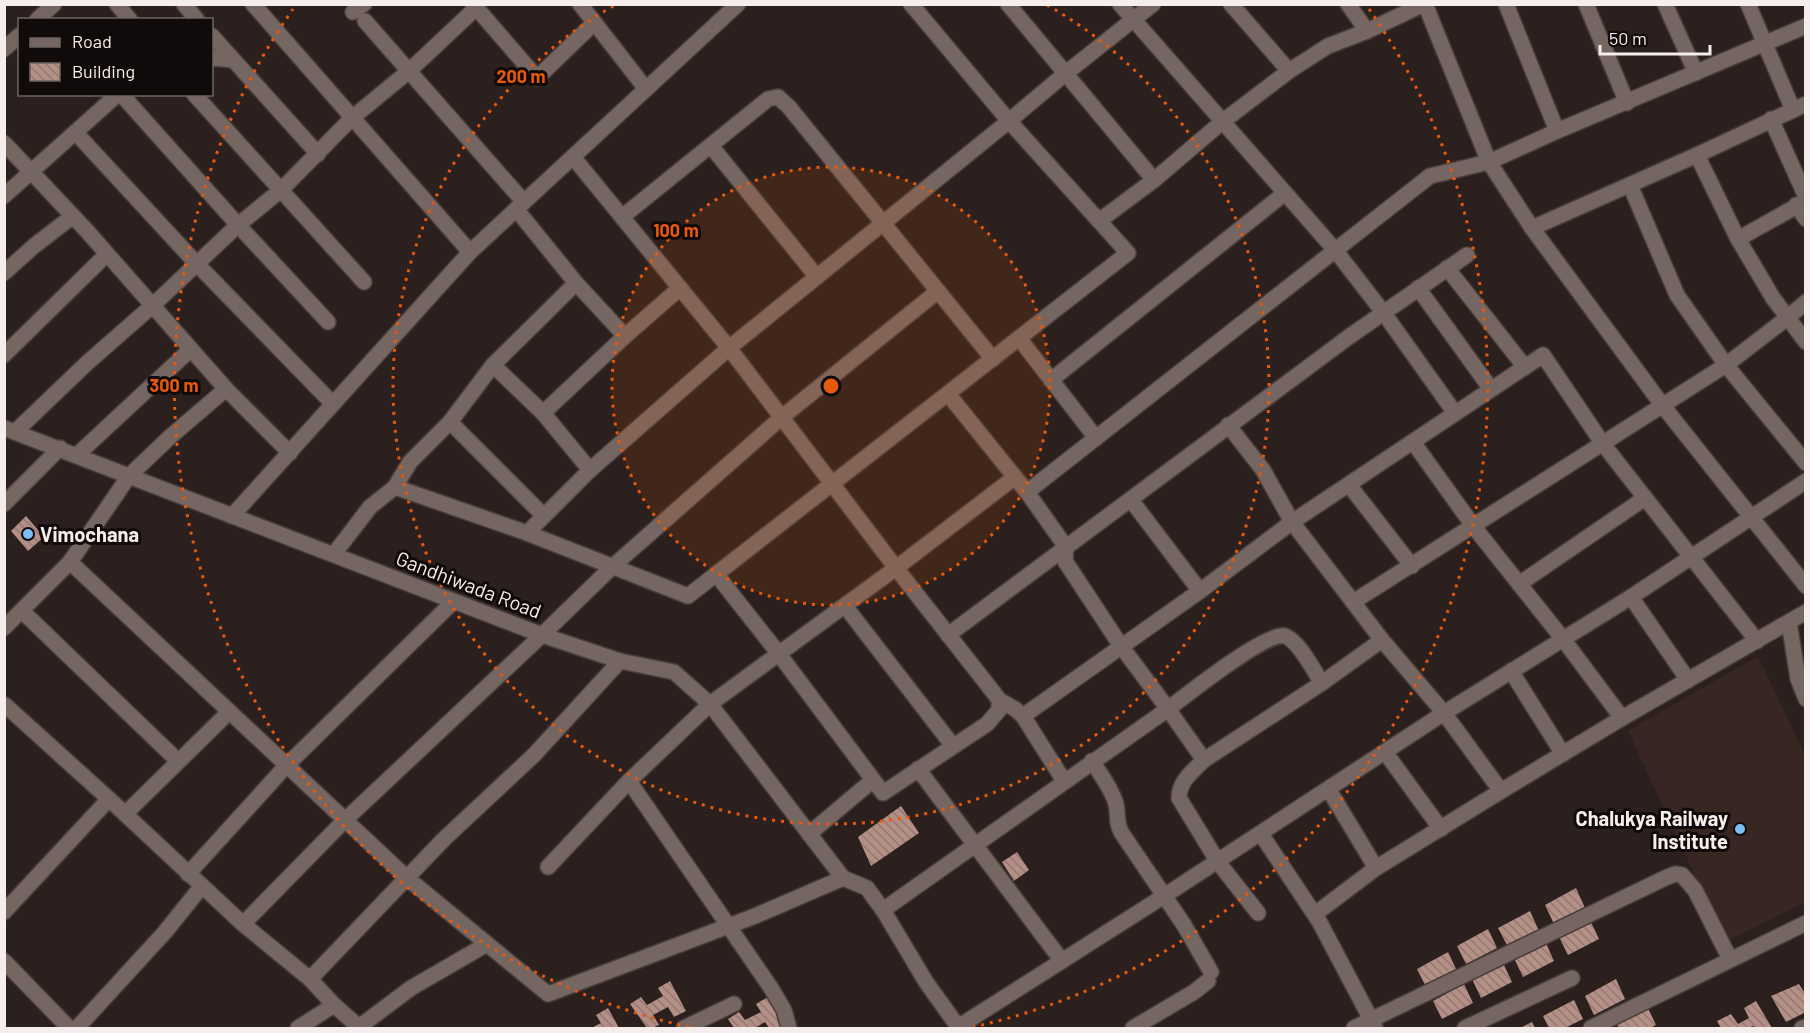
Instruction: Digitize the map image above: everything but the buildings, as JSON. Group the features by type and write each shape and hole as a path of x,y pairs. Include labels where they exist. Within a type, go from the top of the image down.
{"street":[{"path":"39,18 54,4"},
{"path":"117,4 128,18"},
{"path":"253,4 470,252"},
{"path":"580,4 646,89"},
{"path":"395,487 528,533 688,596 1128,253 1009,121 911,4"},
{"path":"1008,4 1154,180"},
{"path":"1120,4 1335,250 1383,312 1455,413"},
{"path":"528,533 590,470 729,348 1152,4"},
{"path":"1231,4 1289,70"},
{"path":"1348,4 1367,31"},
{"path":"1099,221 1154,180 1222,122 1289,70 1328,46 1367,31 1424,4 1489,162 1532,228 1663,406 1806,586"},
{"path":"1506,4 1557,131"},
{"path":"1586,4 1627,103"},
{"path":"1665,4 1696,73"},
{"path":"1532,228 1799,107 1765,45 1748,4"},
{"path":"10,430 152,306 238,225 281,190 352,118 409,71 475,6 537,78 594,22"},
{"path":"232,516 470,252 646,89 728,8"},
{"path":"361,12 520,205 576,283 624,336"},
{"path":"1027,492 1430,176 1489,162 1806,26"},
{"path":"4,49 18,37"},
{"path":"213,37 318,154"},
{"path":"213,58 233,60"},
{"path":"4,196 118,96"},
{"path":"122,96 328,322"},
{"path":"196,96 364,282"},
{"path":"622,217 768,99 778,97 789,107 993,359"},
{"path":"1771,120 1802,201 1806,219"},
{"path":"76,133 196,263 333,404"},
{"path":"4,143 73,216 226,389 290,453"},
{"path":"711,146 817,277"},
{"path":"1697,155 1738,239 1773,298 1806,342"},
{"path":"573,157 729,348 999,700 1023,716 1064,781"},
{"path":"1630,185 1677,295 1726,365 1806,463"},
{"path":"1052,380 1285,193"},
{"path":"1738,239 1802,201"},
{"path":"4,273 73,216"},
{"path":"4,355 107,254"},
{"path":"948,635 1228,425 1383,312 1467,255"},
{"path":"1447,268 1525,367"},
{"path":"334,554 370,507 395,487 410,462 450,422 493,365 576,283"},
{"path":"543,413 624,336 680,288"},
{"path":"1418,288 1491,389"},
{"path":"243,924 345,820 612,567 782,417 938,291"},
{"path":"1353,602 1726,365 1806,303"},
{"path":"1019,338 1096,438"},
{"path":"77,455 190,349"},
{"path":"1023,716 1200,591 1292,522 1543,355 1603,444 1757,641"},
{"path":"493,365 543,413 590,470"},
{"path":"4,628 70,562 129,476 226,389"},
{"path":"948,394 1027,492 1066,548 1065,561 1121,646 1204,760"},
{"path":"450,422 544,516"},
{"path":"1228,425 1263,470 1292,522 1382,640 1444,713 1501,791"},
{"name":"Gandhiwada Road","path":"10,430 542,635 620,661 674,672 710,704 843,878"},
{"path":"1413,442 1474,527 1622,718"},
{"path":"4,504 60,448"},
{"path":"548,867 629,781 710,704 845,606 1015,477"},
{"path":"70,562 407,878 548,994 728,927 843,878 867,888 958,1028 1329,790 1444,713 1631,597 1806,481"},
{"path":"1349,485 1412,566"},
{"path":"1519,584 1645,498"},
{"path":"1131,500 1200,591"},
{"path":"716,574 883,793 987,724 999,710 999,700"},
{"path":"1631,597 1688,680"},
{"path":"188,874 286,766 453,602"},
{"path":"845,606 953,746"},
{"path":"22,610 178,761"},
{"path":"1315,914 1376,868 1501,791 1806,612"},
{"path":"1789,622 1798,679 1806,699"},
{"path":"883,910 1257,646 1275,637 1282,635 1288,637 1294,642 1322,683"},
{"path":"1258,913 1218,861 1179,798 1179,790 1204,760 1322,683 1382,640"},
{"path":"310,979 444,839 534,755 620,661"},
{"path":"1511,671 1563,754"},
{"path":"5,706 243,924 310,979 334,1005 360,1026 411,988 487,944"},
{"path":"125,814 229,712"},
{"path":"1385,752 1442,829"},
{"path":"1092,761 1114,798 1117,824 1121,832 1184,925 1210,976 1194,992 1133,1029"},
{"path":"918,769 1062,961"},
{"path":"809,834 873,780"},
{"path":"629,781 771,988 784,1010 789,1029"},
{"path":"1329,790 1376,868"},
{"path":"4,912 109,799"},
{"path":"1261,834 1315,914 1374,1024"},
{"path":"1354,1029 1374,1024 1675,874 1682,875 1695,890 1731,959"},
{"path":"77,1029 165,932 202,886"},
{"path":"1591,1029 1806,923"},
{"path":"4,962 69,1029"},
{"path":"1465,1029 1572,978"},
{"path":"684,1029 734,1004"},
{"path":"298,1029 334,1005"}],"shaded area":[{"name":"Chalukya Railway Institute","path":"1758,656 1805,755 1805,902 1726,942 1628,731"}],"place":[{"name":"Vimochana","path":"28,534"},
{"name":"Chalukya Railway Institute","path":"1740,829"}]}
